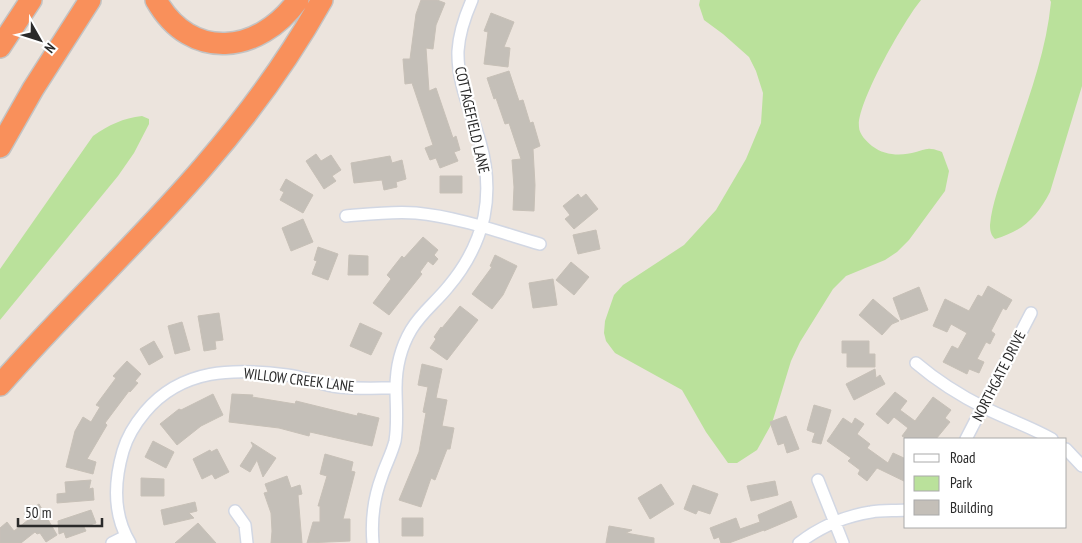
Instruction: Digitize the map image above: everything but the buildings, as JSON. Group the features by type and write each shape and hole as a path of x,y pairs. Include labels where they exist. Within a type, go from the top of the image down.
{"highway":[{"path":"0,46 27,0"},
{"path":"0,46 32,0"},
{"path":"0,147 33,89 90,0"},
{"path":"156,0 163,12 186,33 212,44 227,44 241,42 270,28 298,0"},
{"path":"0,385 215,153 275,76 322,0"}],"street":[{"name":"COTTAGEFIELD LANE","path":"373,543 374,505 397,430 397,371 405,341 422,314 448,288 468,259 481,227 487,189 484,158 458,65 460,35 472,0"},
{"path":"346,216 414,213 448,218 540,244"},
{"name":"NORTHGATE DRIVE","path":"967,438 1032,313"},
{"path":"916,363 937,379 984,407 1050,438"},
{"name":"WILLOW CREEK LANE","path":"128,540 118,513 116,494 117,478 124,446 140,417 152,404 173,388 198,377 244,371 288,375 341,387 396,388"},
{"path":"1067,450 1082,466"},
{"path":"818,480 843,543"},
{"path":"235,510 245,525 248,543"},
{"path":"800,543 822,528 836,522 871,511 904,510"},
{"path":"112,543 128,540"}],"green space":[{"path":"700,0 921,0 894,42 873,82 860,116 859,130 872,146 882,152 905,154 929,149 942,152 949,171 945,191 909,240 897,252 885,260 846,276 833,289 800,342 791,361 772,423 757,450 737,463 728,463 706,432 682,390 615,353 606,341 604,333 605,321 614,295 623,285 684,245 716,210 746,159 761,123 763,93 756,71 749,57 704,20 699,5"},
{"path":"1050,0 1082,0 1082,86 1050,192 1045,201 1028,222 1014,232 995,239 990,227 993,208 1040,62 1045,42"},
{"path":"142,116 149,119 149,124 134,153 118,176 0,320 0,269 93,136 116,123"}]}
